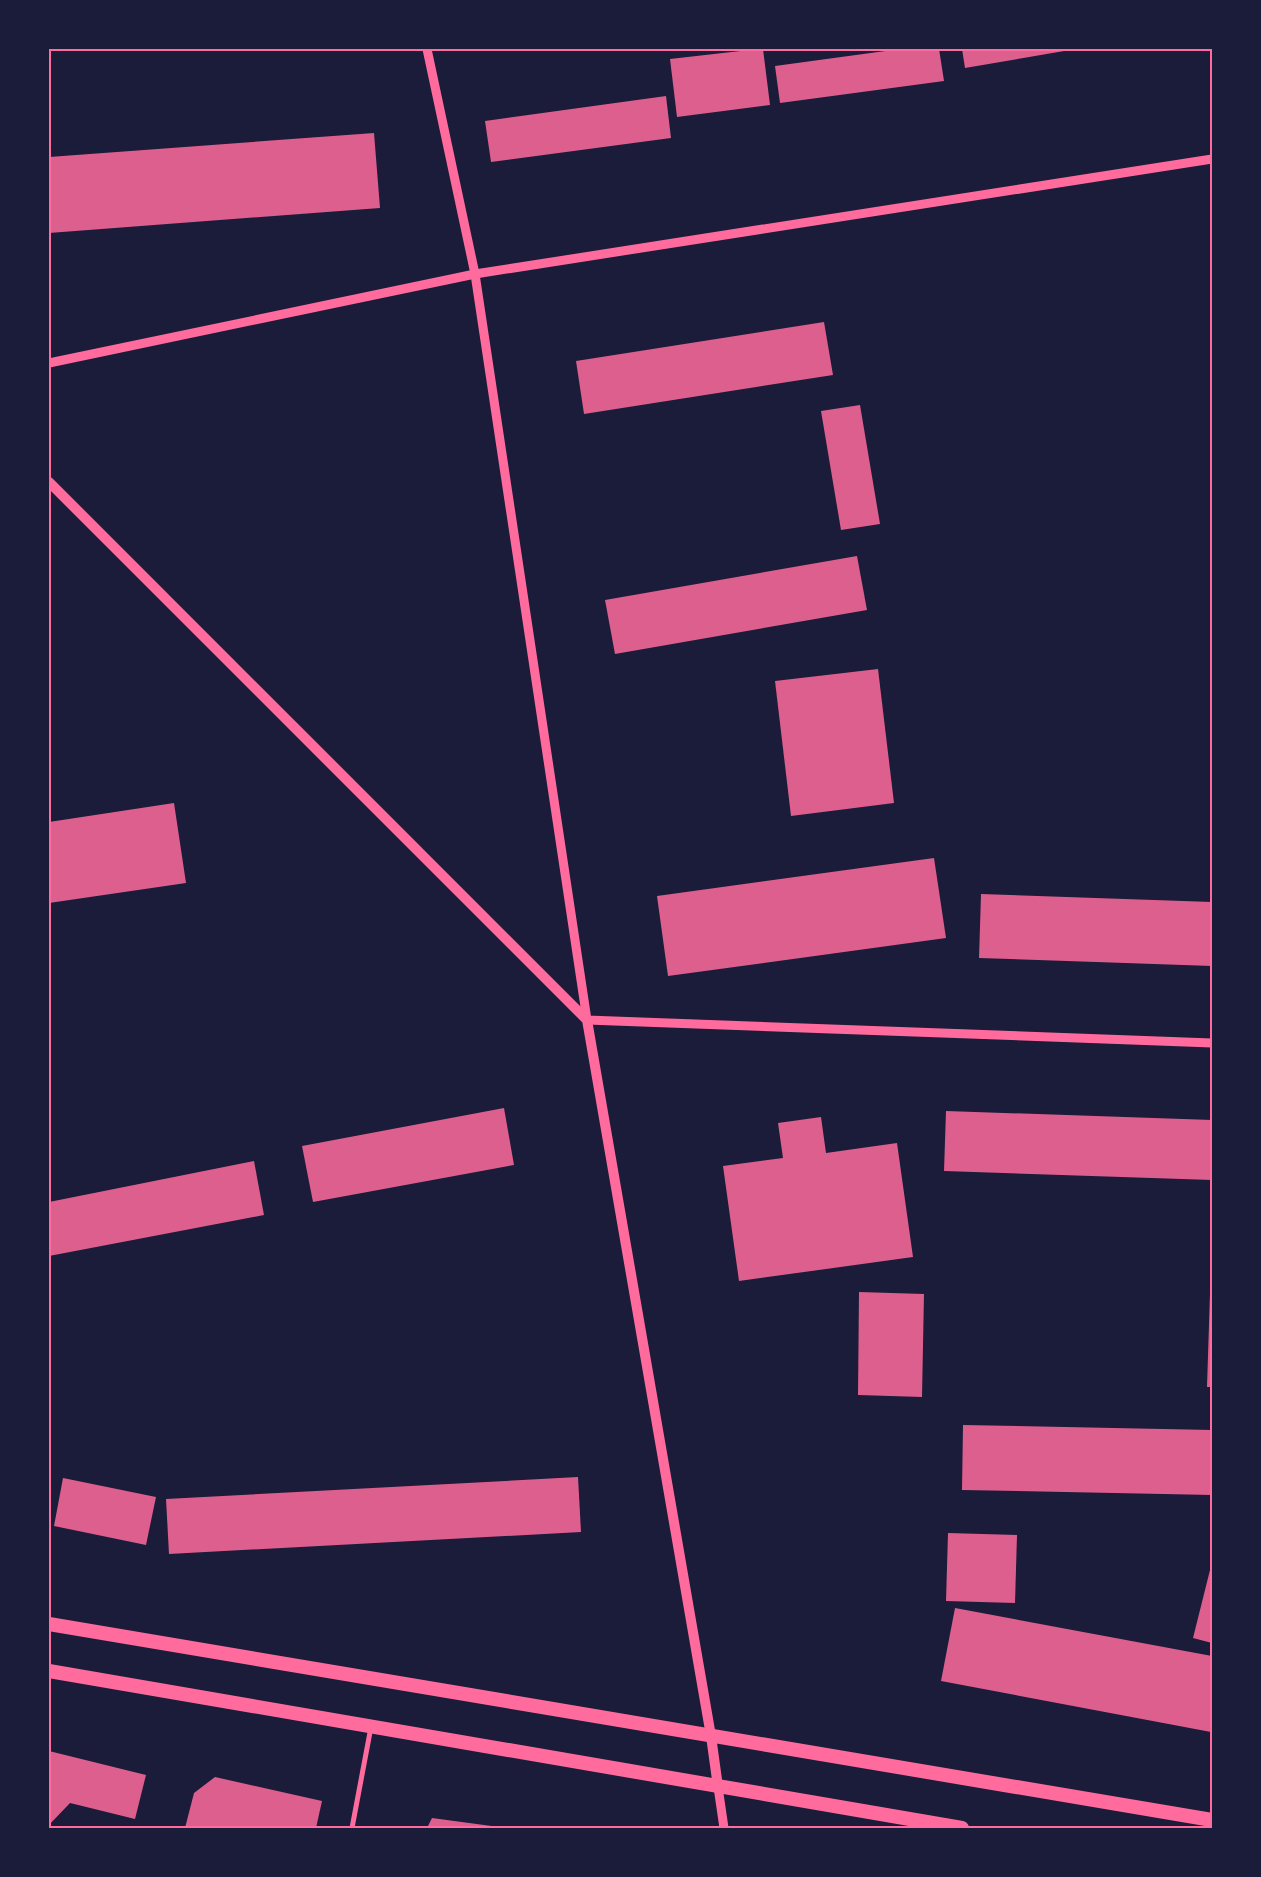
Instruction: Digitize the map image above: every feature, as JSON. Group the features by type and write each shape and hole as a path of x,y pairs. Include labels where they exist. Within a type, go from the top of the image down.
{"highway":[{"path":"49,1624 1212,1820"},
{"path":"49,1671 962,1828"}],"main road":[{"path":"49,482 587,1020 711,1736 718,1786"}],"street":[{"path":"427,49 475,274 587,1020 1212,1043"},
{"path":"49,363 475,274 1212,159"},
{"path":"352,1828 371,1727"},
{"path":"718,1786 724,1828"}],"building":[{"path":"763,49 770,105 677,117 670,59"},
{"path":"900,49 939,49 944,81 780,103 775,66"},
{"path":"962,49 1070,49 1070,50 965,68"},
{"path":"666,96 671,138 491,162 485,121"},
{"path":"374,133 380,208 49,233 49,157"},
{"path":"824,322 833,375 584,414 576,361"},
{"path":"860,405 880,524 841,530 821,411"},
{"path":"857,556 867,610 615,654 605,600"},
{"path":"878,669 894,803 791,816 775,681"},
{"path":"174,803 186,883 49,903 49,822"},
{"path":"934,858 946,938 668,976 657,896"},
{"path":"981,894 1212,902 1212,966 979,958"},
{"path":"504,1108 514,1165 313,1202 302,1146"},
{"path":"946,1111 1212,1120 1212,1180 944,1171"},
{"path":"821,1117 826,1153 897,1143 913,1257 739,1281 723,1166 783,1158 778,1123"},
{"path":"254,1161 264,1215 49,1256 49,1202"},
{"path":"1211,1262 1212,1387 1207,1387"},
{"path":"859,1292 924,1294 922,1397 858,1395"},
{"path":"963,1425 1212,1430 1212,1495 962,1490"},
{"path":"578,1477 581,1532 169,1554 166,1499"},
{"path":"63,1478 156,1497 146,1545 54,1526"},
{"path":"948,1533 1017,1535 1015,1603 946,1601"},
{"path":"1212,1562 1212,1643 1193,1638"},
{"path":"955,1608 1212,1656 1211,1732 941,1681"},
{"path":"49,1751 146,1775 135,1819 70,1803 49,1825"},
{"path":"215,1777 322,1801 316,1828 185,1828 194,1793"},
{"path":"432,1818 499,1827 499,1828 427,1828"}]}
